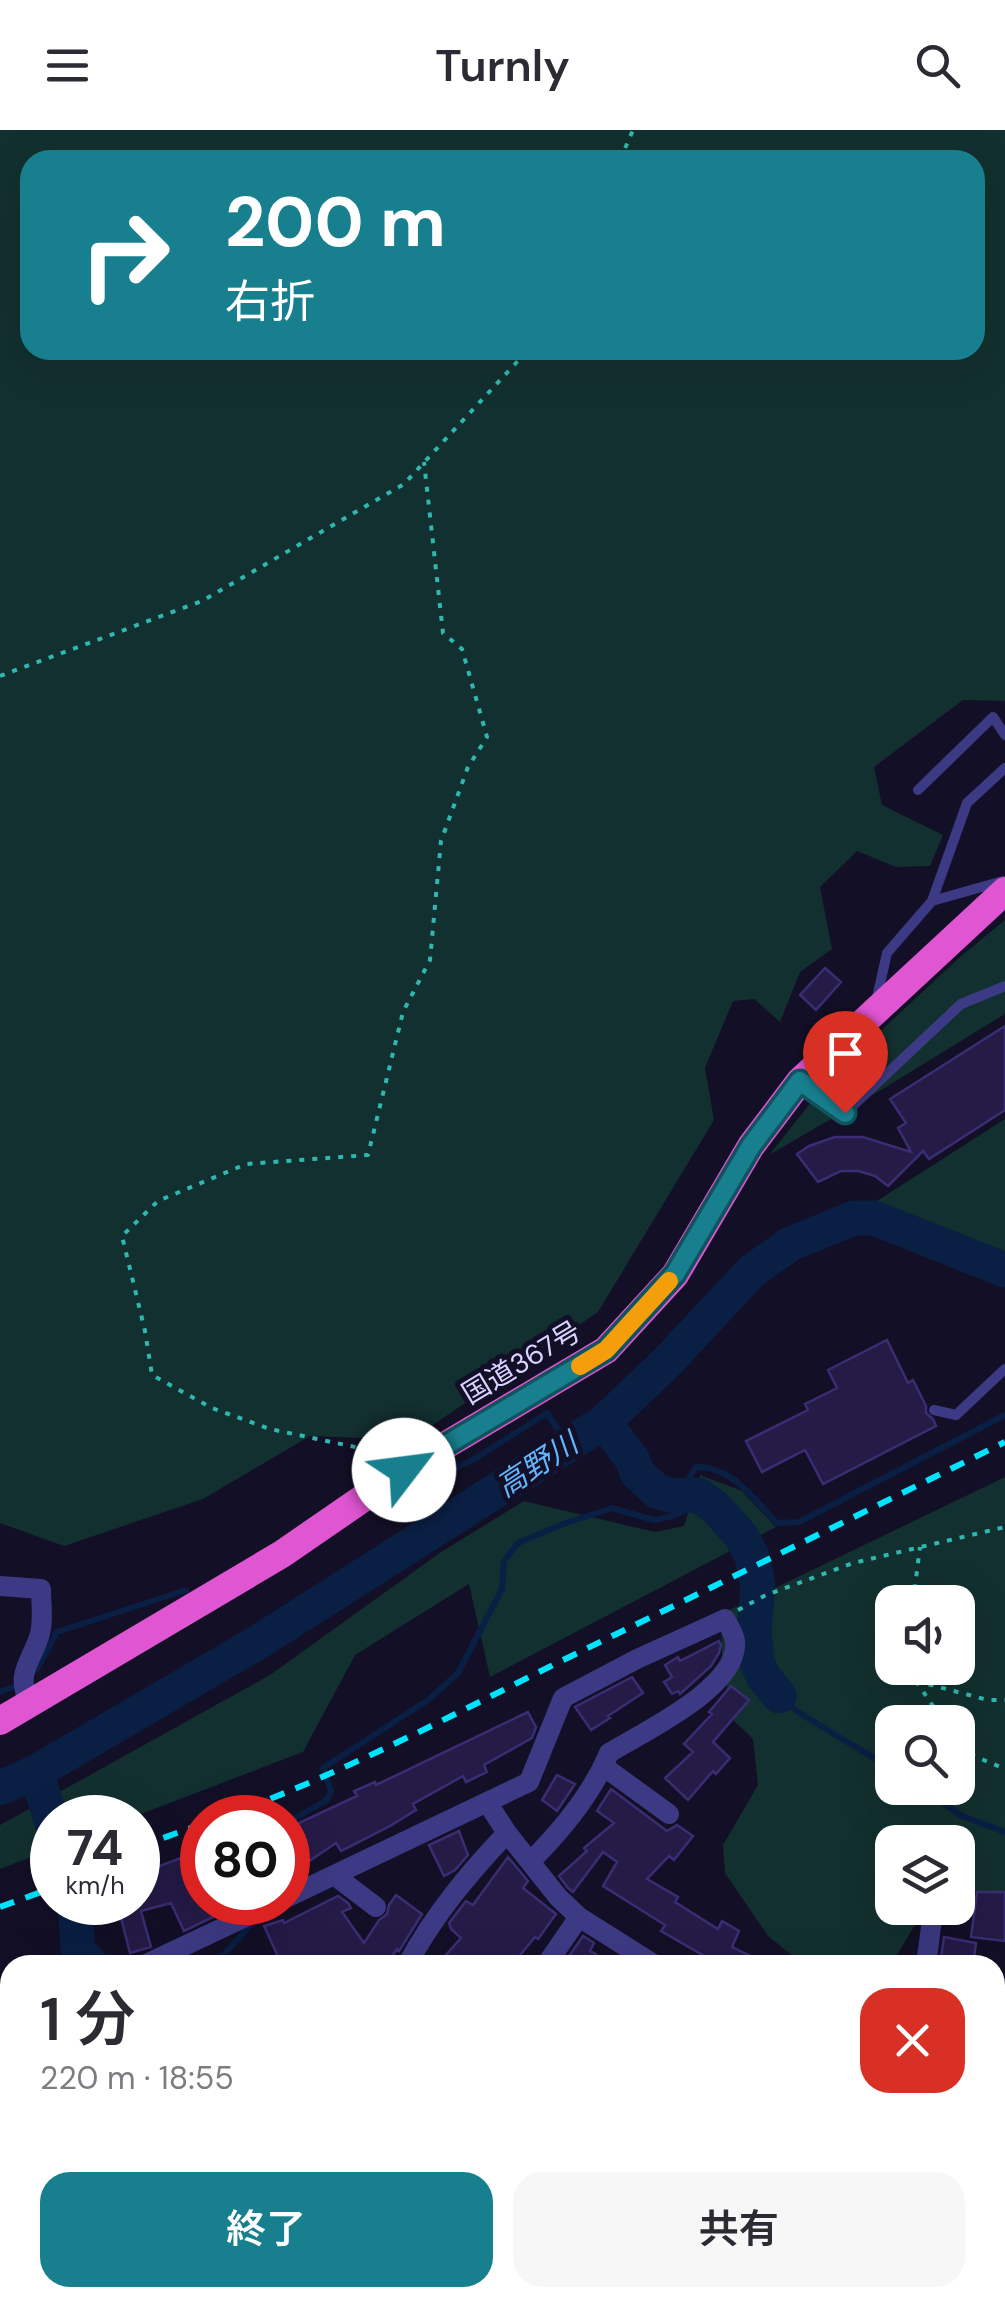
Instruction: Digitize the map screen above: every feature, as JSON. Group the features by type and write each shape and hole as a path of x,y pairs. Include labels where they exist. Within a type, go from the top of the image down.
{"highway":[{"name":"国道367号","path":"0,1721 282,1554 404,1470 606,1350 675,1274 751,1146 800,1081 1005,891"}],"street":[{"path":"0,1586 42,1589 41,1634 25,1665 23,1690 30,1704"},
{"path":"310,1887 529,1782 563,1698 725,1619 735,1644 725,1674 708,1692 609,1753 564,1828 531,1861"},
{"path":"603,1766 669,1814"},
{"path":"486,1802 558,1897 580,1917 639,1955"},
{"path":"413,1955 446,1902 507,1833"},
{"path":"334,1875 376,1908"},
{"path":"553,1955 580,1917"},
{"path":"165,1955 228,1925"},
{"path":"927,1955 931,1925"}],"lane":[{"path":"918,790 993,717 1005,736"},
{"path":"873,1013 887,953 932,901 967,804 1005,768"},
{"path":"932,901 1005,881"},
{"path":"800,1081 845,1113 961,1004 1005,986"},
{"path":"934,1410 956,1414 1005,1369"}],"path":[{"path":"0,676 202,601 404,484 519,360"},
{"path":"400,1449 374,1451 270,1429 212,1408 152,1374 122,1236 158,1202 246,1164 368,1156 403,1012 430,960 442,841 468,768 488,736 462,649 444,633 424,462"},
{"path":"746,1604 852,1563 1005,1528"},
{"path":"914,1585 920,1546"},
{"path":"931,1685 988,1700 1005,1700"},
{"path":"975,1757 1005,1769"}],"green space":[{"path":"0,130 1005,130 1005,701 963,700 874,767 882,805 943,835 930,866 896,867 857,851 820,887 832,949 800,972 780,1022 754,999 733,1001 705,1068 714,1120 598,1312 411,1440 310,1436 203,1499 64,1546 0,1523"},
{"path":"1005,920 1005,1014 769,1155 831,1077"},
{"path":"1005,1119 1005,1254 869,1206"},
{"path":"700,1475 742,1491 776,1527 490,1677 469,1584 355,1655 303,1752 191,1795 180,1795 180,1799 160,1807 160,1795 54,1795 270,1675 441,1552 524,1501 655,1532 684,1526"},
{"path":"1005,1477 1005,1892 975,1891 975,1825 875,1825 875,1925 915,1925 897,1955 792,1955 768,1936 725,1873 723,1845 758,1785 753,1739 731,1718 721,1614"},
{"path":"30,1808 30,1857 0,1869 0,1825"}],"building":[{"path":"825,968 841,982 816,1010 800,995"},
{"path":"1005,1026 1005,1110 929,1159 923,1151 888,1186 875,1176 858,1171 841,1171 818,1182 797,1154 835,1137 863,1137 911,1152 898,1128 906,1123 890,1099"},
{"path":"887,1340 908,1383 913,1380 926,1413 936,1426 823,1484 805,1450 762,1472 746,1441 808,1410 805,1404 837,1388 828,1370"},
{"path":"719,1641 719,1653 711,1666 680,1694 672,1694 664,1682 672,1677 665,1665"},
{"path":"632,1677 643,1693 591,1730 575,1707"},
{"path":"731,1686 749,1700 713,1742 730,1758 688,1800 665,1778 693,1752 684,1744"},
{"path":"528,1712 536,1727 532,1738 484,1765 487,1772 466,1782 463,1776 413,1804 416,1810 390,1826 341,1851 336,1843 310,1861 310,1818 357,1796 354,1791 375,1782 376,1785"},
{"path":"557,1775 575,1784 557,1811 542,1800"},
{"path":"611,1789 667,1831 677,1825 693,1836 674,1860 669,1856 647,1879 678,1897 675,1902 718,1929 722,1921 739,1931 732,1947 748,1955 703,1955 661,1931 665,1925 603,1886 617,1862 603,1852 573,1892 568,1888 559,1876 614,1823 597,1811"},
{"path":"459,1831 468,1855 444,1876 429,1845"},
{"path":"508,1857 528,1881 523,1888 556,1914 520,1955 446,1955 461,1938 449,1923 466,1901 473,1905"},
{"path":"180,1858 180,1922 171,1903 160,1906 160,1866"},
{"path":"977,1892 1005,1892 1005,1941 971,1937"},
{"path":"396,1895 422,1914 393,1955 277,1955 264,1926 310,1925 310,1910 338,1896 351,1908 342,1912 364,1943 387,1914"},
{"path":"123,1925 145,1925 151,1947 130,1953"},
{"path":"583,1936 594,1943 590,1951 596,1955 570,1955"},
{"path":"944,1937 976,1943 974,1955 941,1955"}],"waterway":[{"name":"高野川","path":"0,1788 36,1772 260,1641 604,1422 752,1271 790,1244 854,1218 874,1218 1005,1270"},
{"path":"421,1485 476,1458 547,1413 568,1445"},
{"path":"310,1810 327,1800 331,1791 323,1768 428,1700 458,1673 502,1589 504,1561 518,1543 612,1508 654,1520 673,1516 689,1509 688,1480 696,1467 731,1478 777,1523 799,1522 1005,1415"},
{"path":"604,1422 632,1459 637,1473 658,1492 698,1495 715,1507 741,1536 752,1556 758,1586 754,1631 757,1662 779,1696"},
{"path":"32,1672 57,1632 186,1590"},
{"path":"0,1692 19,1683"},
{"path":"779,1696 798,1712 875,1759"},
{"path":"36,1772 43,1795"},
{"path":"946,1805 962,1816 1005,1832"},
{"path":"76,1925 78,1949 83,1955"},
{"path":"223,1955 250,1925"}],"railway":[{"path":"279,1795 391,1745 1005,1442"},
{"path":"160,1839 180,1832"},
{"path":"0,1907 30,1896"}],"slow traffic":[{"path":"580,1366 606,1350 669,1281"}],"route":[{"path":"404,1470 606,1350 675,1274 751,1146 800,1081 845,1113"}]}
